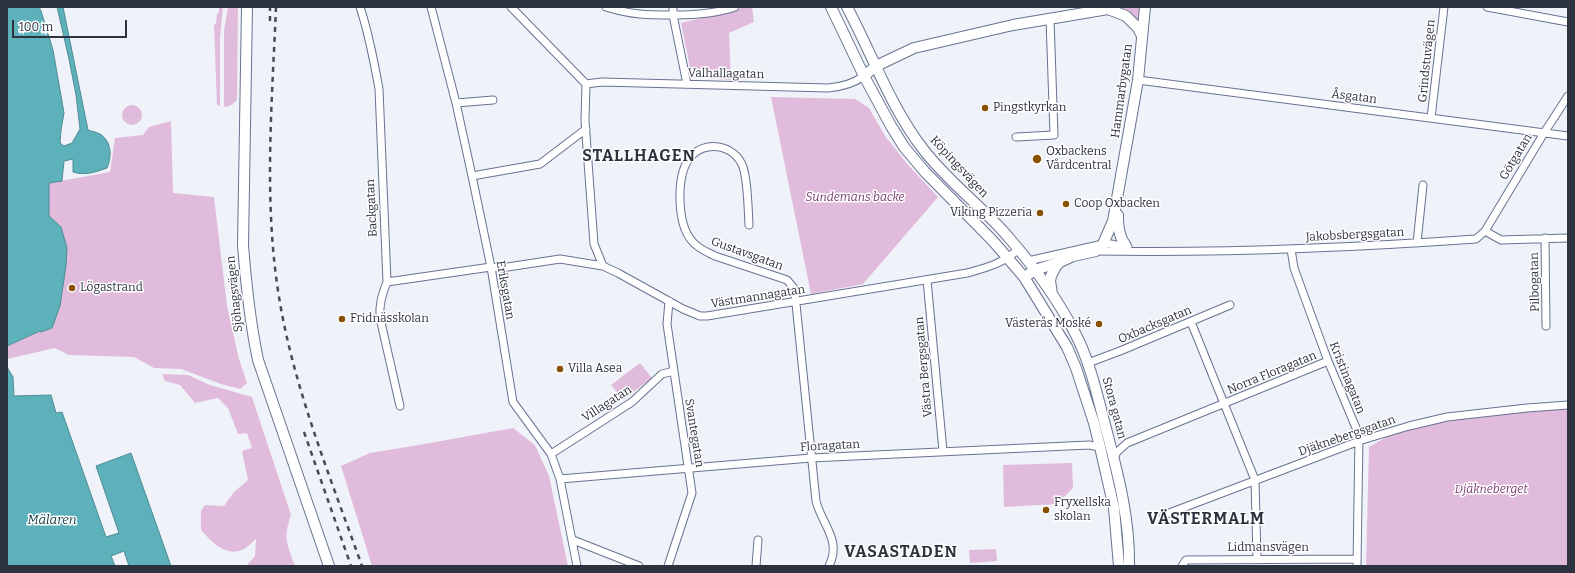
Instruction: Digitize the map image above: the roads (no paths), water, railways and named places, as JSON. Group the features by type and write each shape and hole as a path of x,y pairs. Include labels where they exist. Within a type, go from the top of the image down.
{"main road":[{"name":"Sjöhagsvägen","path":"247,7 243,245 245,283 251,328 258,360 329,566"},
{"path":"831,7 864,76 904,147 925,172 987,235 1017,269 1028,261"},
{"name":"Köpingsvägen","path":"847,7 902,117 923,148 955,186 1002,230 1035,270"},
{"name":"Hammarbygatan","path":"1099,248 1111,226 1118,203 1138,80 1145,7"},
{"path":"864,76 876,66 914,48 1013,25 1110,8 1126,16 1138,28 1142,36"},
{"name":"Hammarbygatan","path":"1118,203 1118,227 1121,240 1126,246"},
{"path":"1024,277 1035,270 1099,248"},
{"path":"1054,298 1050,288 1051,276 1056,266 1060,262"},
{"name":"Stora gatan","path":"1017,269 1024,277 1068,347 1076,368 1094,423 1114,508 1119,566"},
{"name":"Stora gatan","path":"1035,270 1076,334 1088,363 1114,458 1128,525 1129,566"}],"street":[{"name":"Backgatan","path":"360,7 374,57 378,89 387,282 381,295 379,305 380,318 400,406"},
{"name":"Eriksgatan","path":"431,7 456,103 491,267 513,402 551,454 560,479 573,540 576,566"},
{"path":"511,7 586,84 586,129 594,244 603,266"},
{"path":"606,7 643,16 703,15 735,7"},
{"path":"673,7 673,15 687,84"},
{"name":"Grindstuvägen","path":"1431,118 1444,7"},
{"path":"1487,7 1568,22"},
{"path":"1016,136 1054,135 1050,19"},
{"name":"Valhallagatan","path":"586,84 602,82 828,88 857,81 864,76"},
{"name":"Åsgatan","path":"1138,80 1568,136"},
{"name":"Götgatan","path":"1485,231 1568,96"},
{"path":"456,103 493,100"},
{"path":"472,176 540,164 586,129"},
{"name":"Gustavsgatan","path":"749,225 743,168 739,159 727,149 716,146 702,149 695,153 689,159 684,168 680,190 681,210 685,230 692,242 715,256 787,280 793,286 797,302 816,501 820,513 831,533 833,544 832,555 828,566"},
{"path":"1417,243 1423,184"},
{"path":"1485,231 1501,240 1568,238"},
{"name":"Jakobsbergsgatan","path":"1099,248 1137,252 1291,249 1417,243 1476,238 1485,231"},
{"name":"Pilbogatan","path":"1545,238 1546,326"},
{"name":"Jakobsbergsgatan","path":"1028,261 1099,248 1126,246 1137,252"},
{"name":"Västmannagatan","path":"387,282 560,259 603,266 692,313 707,316 967,274 997,265 1019,249"},
{"name":"Kristinagatan","path":"1291,249 1294,268 1328,361 1359,435 1357,562"},
{"name":"Västra Bergsgatan","path":"927,280 943,452"},
{"name":"Svantegatan","path":"668,566 692,493 667,324 670,301"},
{"name":"Oxbacksgatan","path":"1088,363 1230,305"},
{"name":"Norra Floragatan","path":"1191,322 1223,404"},
{"name":"Norra Floragatan","path":"1114,458 1117,452 1127,443 1328,361"},
{"name":"Villagatan","path":"551,454 632,402 648,388 656,378 662,374 674,371"},
{"path":"1223,404 1254,480 1257,559"},
{"name":"Djäknebergsgatan","path":"1164,515 1359,441 1409,426 1447,417 1568,405"},
{"name":"Floragatan","path":"560,479 811,458 1089,446 1100,447"},
{"path":"573,540 639,566"},
{"path":"756,566 758,540"},
{"name":"Lidmansvägen","path":"1182,566 1186,560 1257,559 1357,562"}],"water":[{"path":"7,7 39,7 41,11 53,50 64,113 60,143 64,146 72,143 80,129 76,95 57,7 63,7 88,130 98,133 104,137 109,145 110,159 107,168 81,174 73,172 73,159 64,161 62,181 49,183 49,216 61,227 67,248 60,306 52,328 41,332 40,331 7,346"},
{"name":"Mälaren","path":"7,367 13,377 14,396 51,395 56,413 62,412 106,537 119,533 96,466 131,453 171,566 129,566 124,551 111,556 115,566 7,566"}],"railway":[{"path":"270,7 270,21"},
{"path":"276,7 271,118 270,192 275,266 280,303 295,369 315,436 362,566"},
{"path":"304,432 351,566"}],"place":[{"name":"Pingstkyrkan","path":"985,108"},
{"name":"Oxbackens Vårdcentral","path":"1037,159"},
{"name":"Coop Oxbacken","path":"1066,204"},
{"name":"Viking Pizzeria","path":"1040,213"},
{"name":"Lögastrand","path":"72,288"},
{"name":"Fridnässkolan","path":"342,319"},
{"name":"Västerås Moské","path":"1099,324"},
{"name":"Villa Asea","path":"560,369"},
{"name":"Fryxellska skolan","path":"1046,510"}],"district":[{"name":"STALLHAGEN","path":"639,157"},
{"name":"VÄSTERMALM","path":"1206,520"},
{"name":"VASASTADEN","path":"901,553"}],"park label":[{"name":"Sundemans backe","path":"855,198"},
{"name":"Djäkneberget","path":"1491,490"}]}
